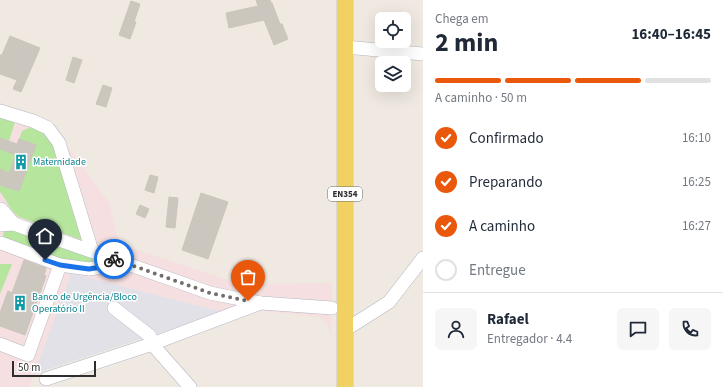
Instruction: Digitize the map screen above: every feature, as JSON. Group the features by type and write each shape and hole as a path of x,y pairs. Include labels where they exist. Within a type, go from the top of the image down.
{"main road":[{"name":"EN354","path":"344,387 345,0"}],"street":[{"path":"345,47 423,54"},
{"path":"0,111 33,121 48,128 59,144 98,253 101,267 89,269 60,265 0,243"},
{"path":"0,210 14,224"},
{"path":"0,225 14,224 210,293 261,303 332,308"},
{"path":"345,330 389,302 423,258"},
{"path":"0,344 28,355 60,265"},
{"path":"46,379 152,344 261,303"},
{"path":"114,308 150,336 152,344 190,387"}],"shaded area":[{"path":"0,101 4,105 48,119 109,203 119,244 240,284 332,283 331,337 327,324 319,317 245,309 223,312 71,273 29,387 0,387"},
{"path":"71,273 223,312 34,374"}],"green space":[{"path":"0,118 15,122 9,141 0,138"},
{"path":"31,127 44,131 54,145 84,241 19,217 13,212 0,192 0,185 19,191 35,145 19,139 22,131"},
{"path":"0,149 16,155 9,173 0,169"},
{"path":"6,230 12,230 92,258 93,261 92,263 67,262 5,239 3,235"},
{"path":"0,264 12,264 0,294"}],"building":[{"path":"256,0 270,0 288,39 274,45 264,20 229,28 226,13 258,6"},
{"path":"131,1 140,4 130,39 119,35"},
{"path":"10,36 40,48 21,92 13,89 17,80 0,74 0,55 2,55"},
{"path":"73,57 82,60 74,83 66,80"},
{"path":"103,85 112,88 106,107 96,104"},
{"name":"Maternidade","path":"0,138 17,144 19,139 36,145 19,191 0,185 0,169 9,173 16,155 0,149"},
{"path":"150,175 158,177 154,193 145,190"},
{"path":"201,193 228,202 208,259 182,250"},
{"path":"169,197 178,198 175,228 166,227"},
{"path":"140,205 149,209 145,218 136,214"},
{"name":"Banco de Urgência/Bloco Operatório II","path":"24,260 46,268 44,275 46,276 25,335 0,326 0,313 8,291 12,293"}],"way so far":[{"path":"114,259 210,293 248,301"}],"place":[{"name":"Maternidade","path":"21,162"},
{"name":"Banco de Urgência/Bloco Operatório II","path":"20,303"}],"route":[{"path":"45,260 60,265 89,269 101,267 104,255 114,259"}]}
